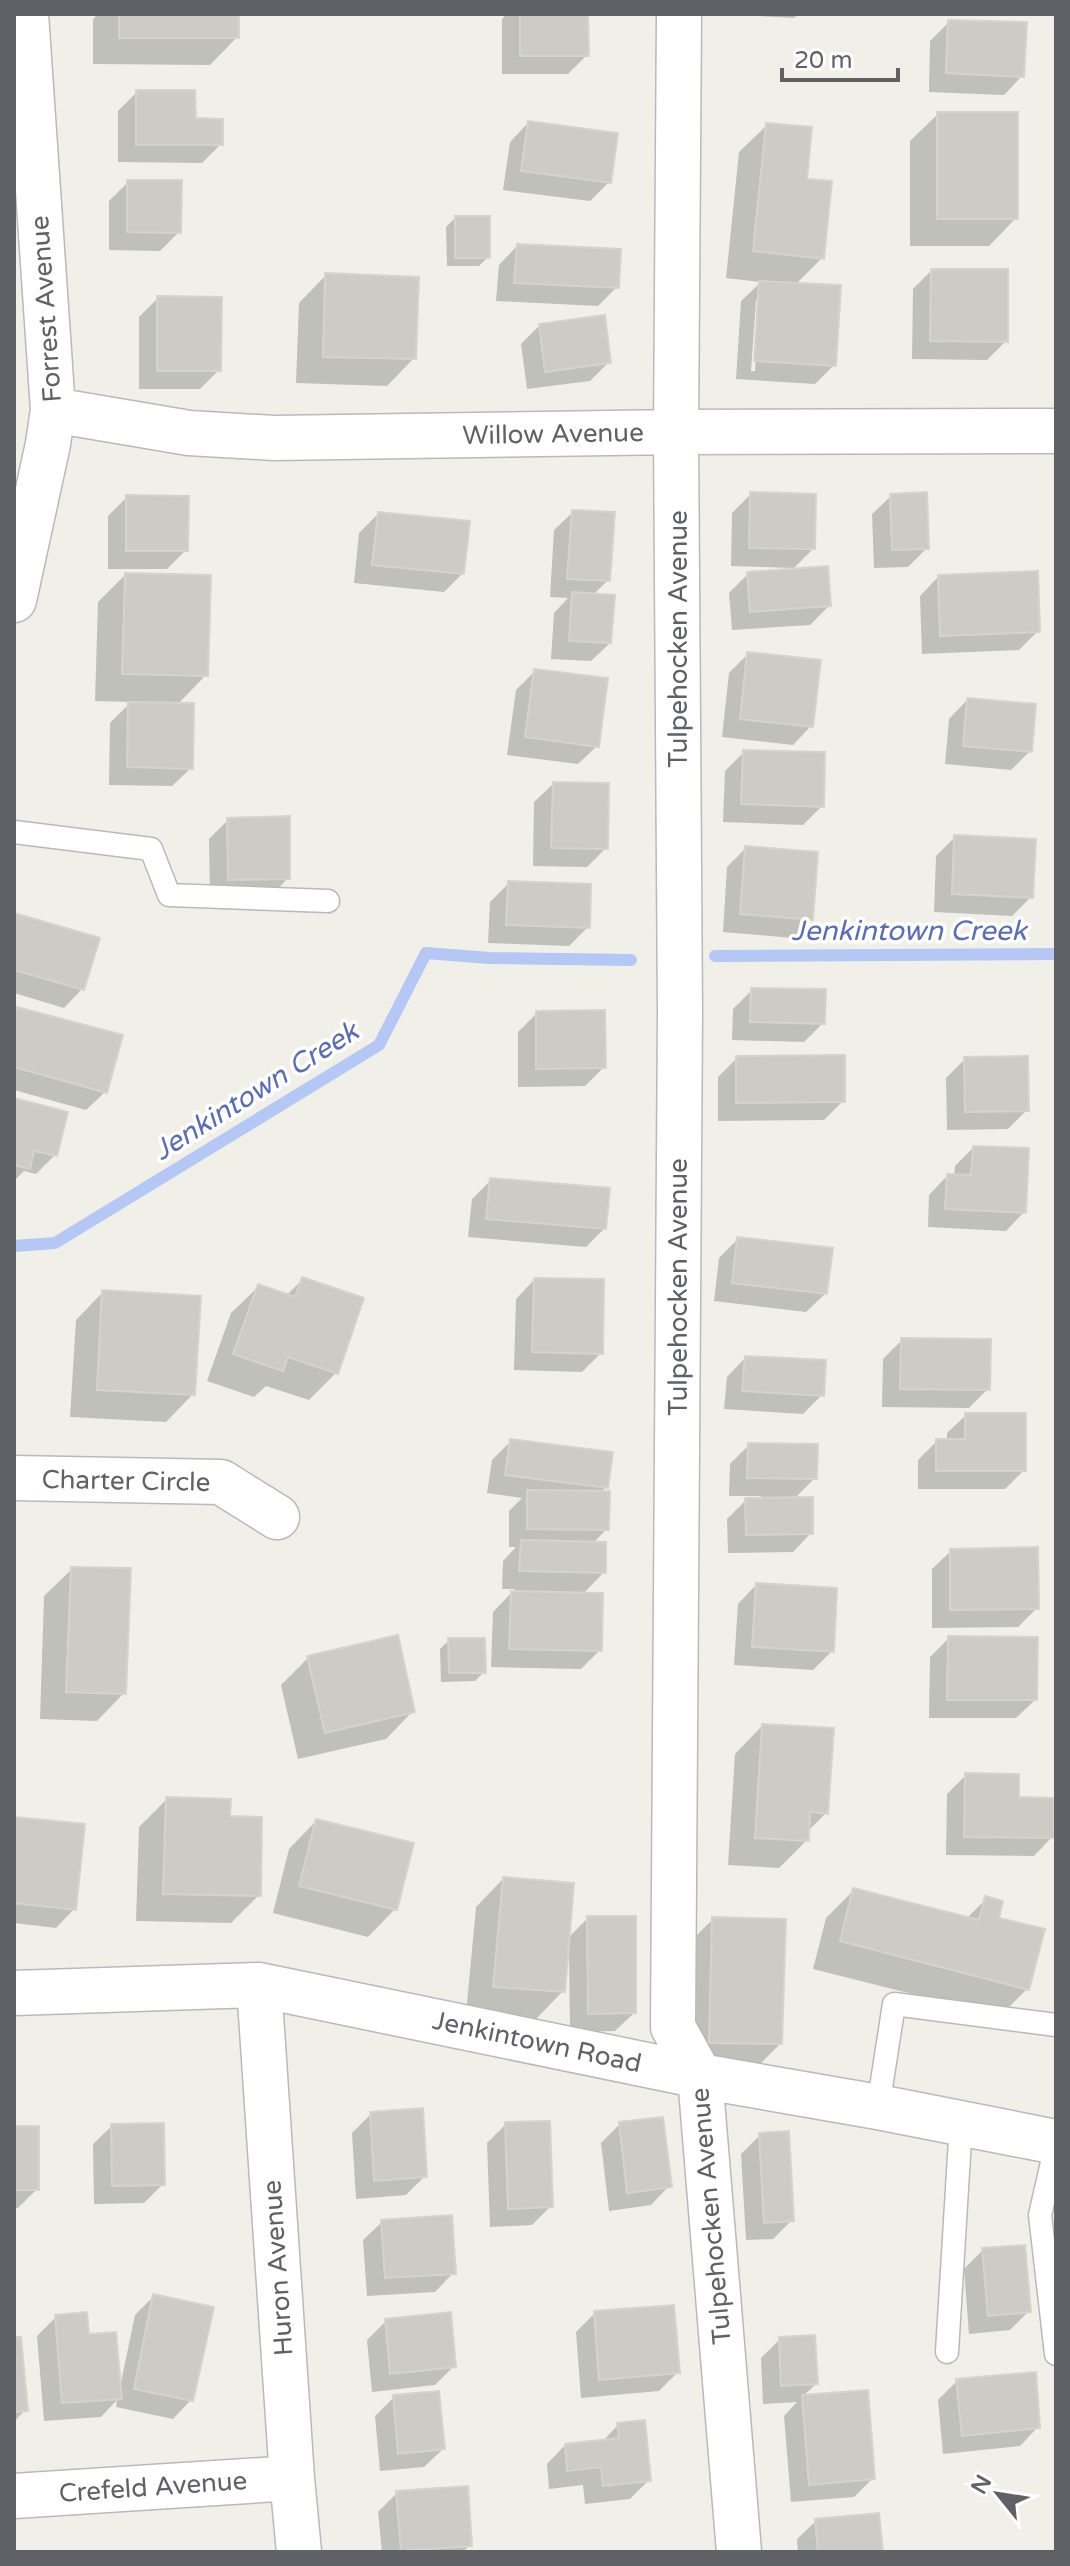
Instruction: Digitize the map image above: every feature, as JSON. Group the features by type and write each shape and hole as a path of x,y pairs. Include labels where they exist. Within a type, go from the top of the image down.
{"street":[{"name":"Forrest Avenue","path":"14,600 53,410 26,14"},
{"name":"Tulpehocken Avenue","path":"679,14 676,432 680,1029 673,2027 700,2076 739,2552"},
{"name":"Willow Avenue","path":"53,410 189,433 274,438 676,432 1056,431"},
{"name":"Charter Circle","path":"14,1478 221,1482 277,1517"},
{"name":"Jenkintown Road","path":"14,1993 259,1985 700,2076 878,2107 1056,2143"},
{"name":"Huron Avenue","path":"259,1985 299,2552"},
{"name":"Crefeld Avenue","path":"14,2496 292,2478"}],"lane":[{"path":"14,832 151,849 169,895 328,901"},
{"path":"878,2107 894,2004 1056,2025"},
{"path":"947,2352 961,2123"},
{"path":"1056,2143 1040,2215 1056,2354"}],"building":[{"path":"119,14 239,14 239,38 119,38"},
{"path":"520,14 588,14 589,56 520,56"},
{"path":"948,20 1027,22 1024,77 946,73"},
{"path":"136,90 195,90 196,118 223,119 223,145 136,145"},
{"path":"937,112 1018,112 1018,219 937,219"},
{"path":"528,121 618,133 611,183 521,171"},
{"path":"766,123 812,127 807,179 832,181 824,259 753,251"},
{"path":"127,180 182,180 181,233 127,232"},
{"path":"455,216 490,216 490,258 455,258"},
{"path":"517,244 621,249 619,288 514,283"},
{"path":"931,269 1008,269 1008,342 930,341"},
{"path":"325,273 419,277 416,359 323,357"},
{"path":"759,281 841,285 836,366 754,361"},
{"path":"157,296 222,297 221,371 157,371"},
{"path":"605,315 611,363 545,372 539,324"},
{"path":"750,492 816,494 815,549 749,548"},
{"path":"927,492 929,549 892,550 890,494"},
{"path":"126,495 189,496 188,551 126,551"},
{"path":"572,510 615,512 610,581 567,579"},
{"path":"378,512 470,521 464,574 372,565"},
{"path":"828,566 831,606 750,612 747,572"},
{"path":"1038,571 1040,632 940,636 938,575"},
{"path":"125,573 211,575 208,676 122,674"},
{"path":"572,592 615,595 611,643 569,641"},
{"path":"747,652 821,660 813,727 740,719"},
{"path":"534,669 608,678 599,747 525,737"},
{"path":"967,698 1036,704 1032,752 963,746"},
{"path":"128,702 194,703 193,769 127,767"},
{"path":"743,750 825,752 824,807 741,804"},
{"path":"553,782 609,783 608,849 551,848"},
{"path":"290,816 290,879 228,880 227,818"},
{"path":"954,835 1036,839 1033,898 952,894"},
{"path":"745,846 818,852 813,920 740,914"},
{"path":"508,881 591,884 590,928 506,925"},
{"path":"14,913 100,938 84,990 14,970"},
{"path":"751,988 826,989 825,1024 750,1022"},
{"path":"17,1007 123,1035 107,1093 14,1067"},
{"path":"605,1010 606,1068 536,1069 536,1011"},
{"path":"845,1055 845,1102 736,1103 736,1056"},
{"path":"1028,1056 1029,1111 965,1112 964,1057"},
{"path":"14,1098 68,1112 57,1156 34,1151 30,1169 14,1165"},
{"path":"973,1146 1029,1148 1026,1213 945,1209 947,1174 971,1175"},
{"path":"490,1178 610,1188 606,1229 486,1219"},
{"path":"737,1237 833,1248 827,1294 732,1283"},
{"path":"302,1277 364,1298 338,1374 288,1357 283,1371 233,1354 258,1284 295,1297"},
{"path":"534,1278 604,1279 603,1354 532,1352"},
{"path":"102,1290 201,1296 195,1395 97,1390"},
{"path":"901,1338 991,1339 990,1390 900,1389"},
{"path":"745,1356 826,1360 824,1396 742,1391"},
{"path":"965,1413 1026,1413 1026,1471 936,1471 936,1439 965,1439"},
{"path":"510,1439 613,1452 608,1488 505,1475"},
{"path":"748,1443 818,1444 817,1479 747,1478"},
{"path":"527,1490 610,1491 609,1530 527,1529"},
{"path":"813,1497 813,1534 746,1535 745,1498"},
{"path":"521,1540 606,1542 606,1573 519,1571"},
{"path":"1038,1547 1039,1609 950,1610 950,1549"},
{"path":"71,1567 131,1568 126,1694 66,1692"},
{"path":"756,1583 837,1588 834,1652 752,1647"},
{"path":"511,1591 603,1593 602,1651 509,1649"},
{"path":"398,1635 415,1712 325,1733 307,1656"},
{"path":"948,1636 1038,1637 1037,1700 947,1700"},
{"path":"448,1638 485,1638 486,1673 449,1673"},
{"path":"762,1724 834,1728 828,1814 810,1812 809,1841 755,1838"},
{"path":"965,1773 1019,1774 1019,1797 1054,1798 1054,1838 964,1837"},
{"path":"166,1797 231,1799 230,1816 262,1817 261,1896 163,1894"},
{"path":"14,1817 85,1824 76,1910 14,1903"},
{"path":"316,1819 414,1843 397,1910 299,1886"},
{"path":"503,1877 574,1883 565,1992 493,1987"},
{"path":"853,1888 979,1920 985,1896 1003,1901 999,1918 1045,1929 1029,1990 840,1941"},
{"path":"587,1916 636,1916 636,2013 588,2014"},
{"path":"712,1917 786,1919 782,2044 709,2043"},
{"path":"423,2108 427,2177 374,2181 370,2112"},
{"path":"663,2117 672,2187 627,2193 619,2122"},
{"path":"550,2121 553,2207 508,2209 505,2122"},
{"path":"164,2123 165,2185 112,2186 111,2124"},
{"path":"14,2126 39,2126 39,2190 14,2190"},
{"path":"789,2131 794,2221 764,2223 759,2133"},
{"path":"452,2215 456,2274 385,2278 381,2220"},
{"path":"1025,2245 1031,2312 988,2316 982,2248"},
{"path":"153,2294 214,2307 193,2401 134,2389"},
{"path":"674,2305 680,2373 599,2380 594,2311"},
{"path":"87,2312 89,2334 116,2332 122,2399 62,2403 55,2315"},
{"path":"451,2312 456,2367 390,2374 385,2319"},
{"path":"815,2335 818,2384 781,2386 779,2337"},
{"path":"14,2337 21,2337 28,2411 14,2412"},
{"path":"1036,2372 1040,2428 962,2436 956,2379"},
{"path":"868,2390 875,2479 809,2485 802,2395"},
{"path":"439,2391 445,2449 398,2454 393,2395"},
{"path":"645,2420 651,2481 603,2486 601,2467 567,2471 565,2444 619,2438 617,2423"},
{"path":"468,2486 472,2546 401,2551 396,2491"},
{"path":"879,2513 883,2552 818,2552 815,2519"}],"waterway":[{"name":"Jenkintown Creek","path":"14,1246 55,1243 379,1045 426,953 489,958 631,960"},
{"name":"Jenkintown Creek","path":"715,956 1056,954"}]}
